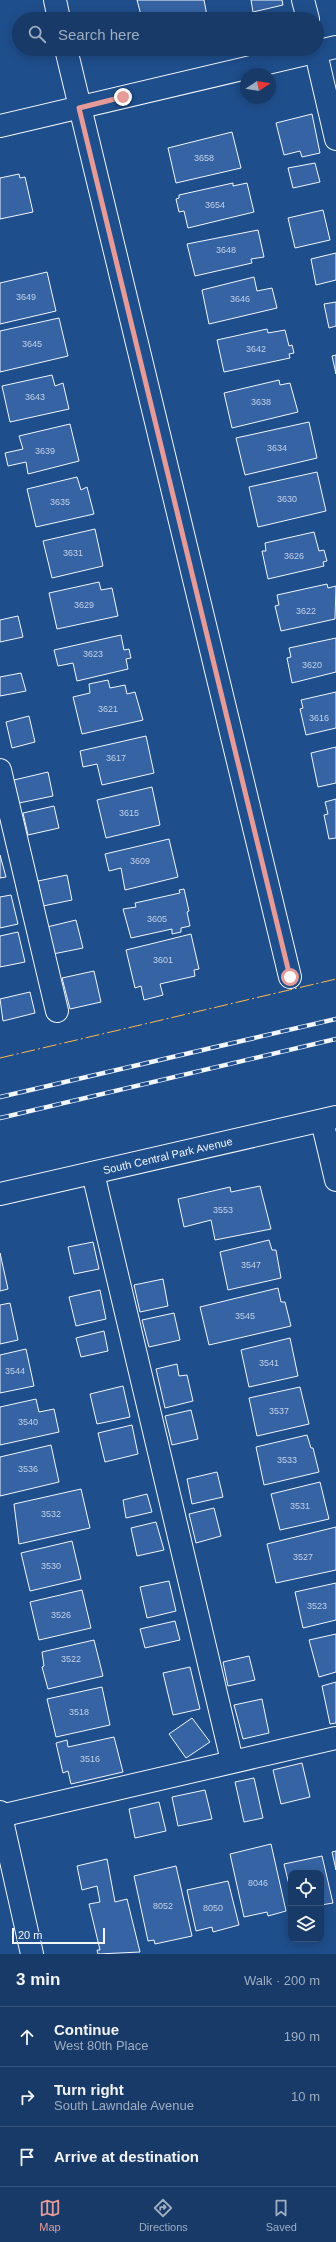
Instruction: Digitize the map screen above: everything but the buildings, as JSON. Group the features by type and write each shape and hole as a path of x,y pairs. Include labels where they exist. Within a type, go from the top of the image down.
{"street":[{"path":"54,0 57,12"},
{"path":"304,0 307,12"},
{"path":"68,56 290,977"},
{"path":"0,126 293,56"},
{"path":"323,56 336,139"},
{"path":"0,770 57,1011"},
{"path":"329,1119 336,1180"},
{"name":"South Central Park Avenue","path":"0,1194 329,1119"},
{"path":"93,1173 232,1761"},
{"path":"32,1954 0,1814 336,1738"}],"railway":[{"path":"0,1097 336,1019"},
{"path":"0,1118 336,1039"}],"power":[{"path":"0,1058 336,979"}],"route":[{"path":"123,97 79,108 290,977"}]}
